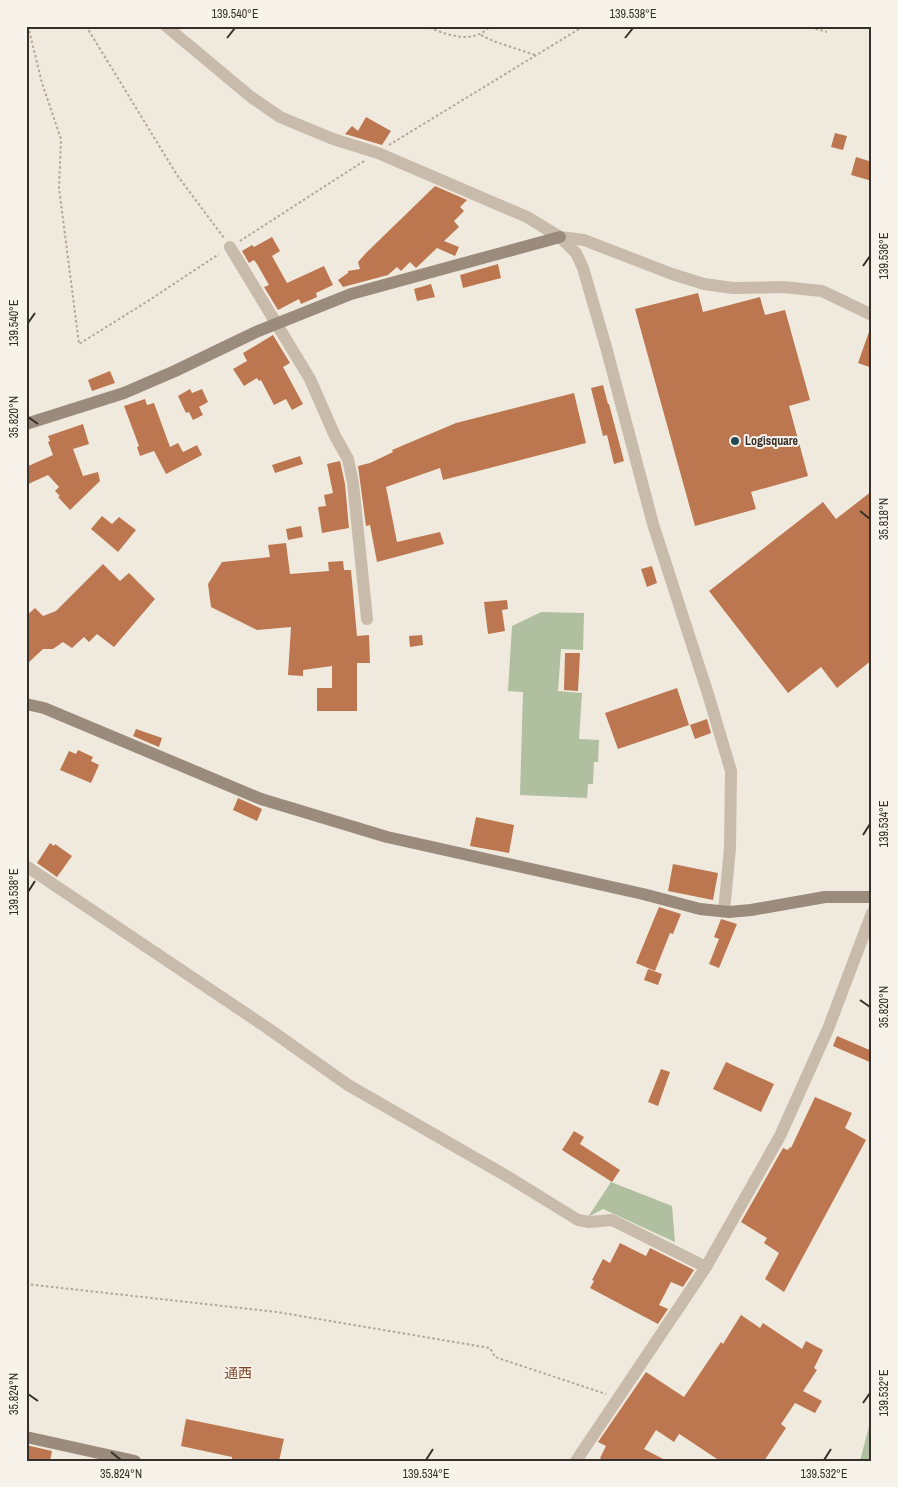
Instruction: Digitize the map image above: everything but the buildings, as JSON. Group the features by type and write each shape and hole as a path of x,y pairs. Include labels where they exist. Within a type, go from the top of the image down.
{"street":[{"path":"166,26 250,97 280,117 333,138 378,152 527,217 560,237 576,253 583,268 606,347 653,524 708,694 730,771 730,848 724,911"},
{"path":"26,424 124,393 276,324 351,294 560,237 584,240 672,274 704,284 733,288 783,287 822,291 872,315"},
{"path":"230,247 310,380 335,436 348,459 353,484 368,619"},
{"path":"26,704 44,708 261,799 387,837 700,908 724,911 751,910 825,896 872,897"},
{"path":"26,866 266,1027 348,1085 510,1178 578,1220 589,1222 612,1220 706,1267"},
{"path":"576,1461 706,1267 780,1136 828,1029 872,913"},
{"path":"26,1437 135,1461"}],"path":[{"path":"28,26 42,83 61,139 60,188 79,344 378,152 584,26"},
{"path":"86,26 177,175 230,247"},
{"path":"425,26 459,37 480,34 490,26"},
{"path":"806,26 827,32"},
{"path":"480,34 492,41 535,55"},
{"path":"26,1284 277,1312 490,1348 495,1357 618,1398"}],"green space":[{"path":"541,612 584,613 583,650 561,649 558,691 582,693 579,739 599,740 598,762 594,762 593,784 588,784 587,798 520,795 523,692 508,691 512,626"},
{"path":"611,1182 672,1206 675,1242 603,1209 588,1217"},
{"path":"872,1415 872,1461 860,1461"}],"place":[{"name":"Logisquare","path":"735,441"}],"district":[{"name":"通西","path":"238,1373"}]}
